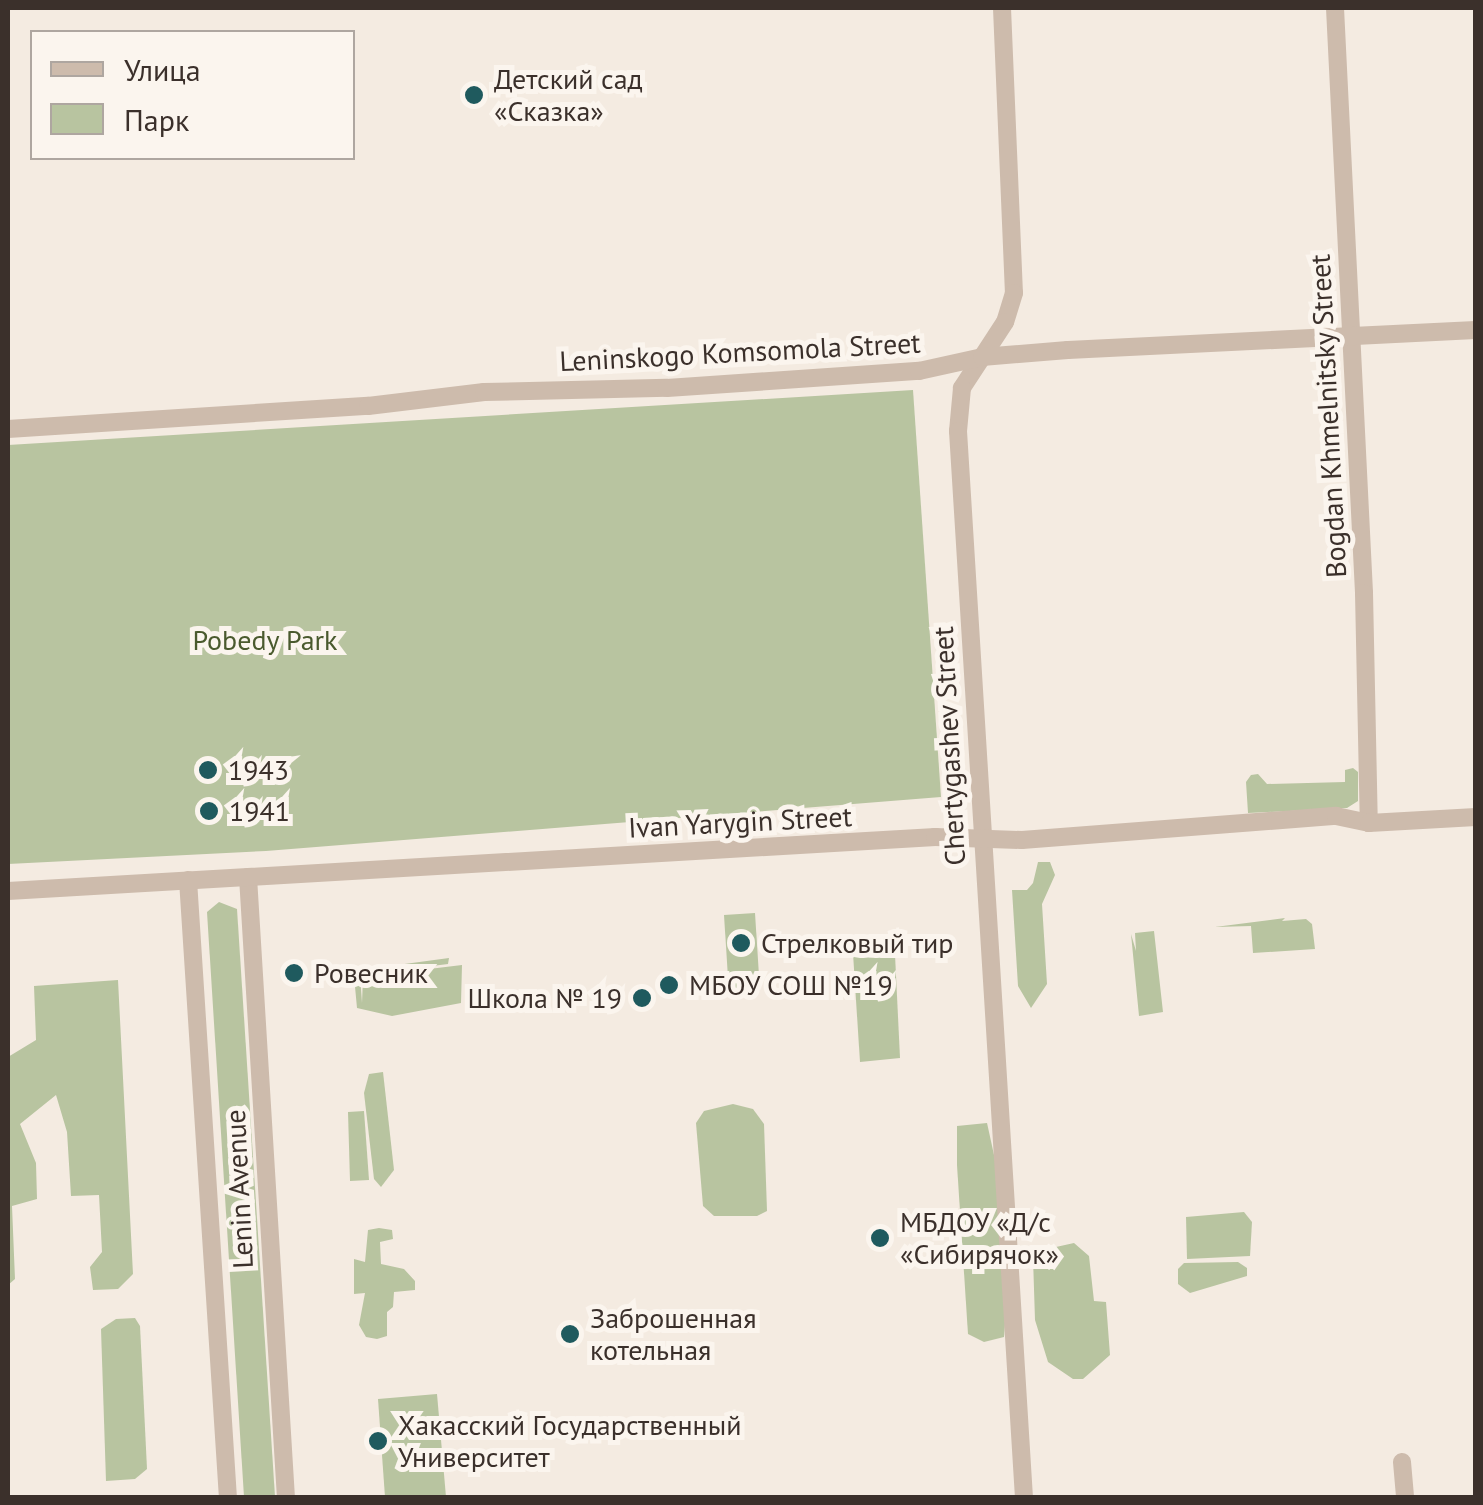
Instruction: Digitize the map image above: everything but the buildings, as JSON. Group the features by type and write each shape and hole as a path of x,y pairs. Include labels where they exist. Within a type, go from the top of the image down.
{"street":[{"name":"Chertygashev Street","path":"1002,8 1015,277 1006,322 966,378 958,412 1024,1498"},
{"name":"Bogdan Khmelnitsky Street","path":"1336,8 1370,755 1369,822"},
{"name":"Leninskogo Komsomola Street","path":"8,429 368,406 484,392 667,388 919,371 982,356 1476,330"},
{"name":"Ivan Yarygin Street","path":"8,891 935,838 1022,840 1336,816 1369,822 1476,818"},
{"name":"Lenin Avenue","path":"248,877 286,1498"},
{"name":"Lenin Avenue","path":"188,880 228,1498"},
{"path":"1402,1462 1405,1498"}],"green space":[{"name":"Pobedy Park","path":"913,390 941,797 266,851 8,864 8,445"},
{"path":"1353,768 1358,772 1358,801 1347,808 1248,813 1246,782 1251,775 1258,774 1267,784 1345,782 1345,770"},
{"path":"1038,862 1050,862 1055,875 1042,904 1047,984 1031,1008 1018,986 1012,890 1027,890 1033,883"},
{"path":"219,902 237,909 275,1497 244,1497 207,912"},
{"name":"Стрелковый тир","path":"755,913 760,991 729,993 724,915"},
{"path":"1285,918 1282,921 1306,919 1312,924 1315,949 1253,953 1251,926 1215,927"},
{"path":"1154,931 1163,1012 1139,1016 1131,934 1136,951 1135,933"},
{"path":"894,934 900,1058 860,1062 852,938"},
{"path":"449,958 448,964 360,975 362,1003 363,977 462,965 461,1003 392,1016 357,1008 354,976 360,970"},
{"path":"118,980 133,1274 118,1289 93,1290 90,1267 102,1252 99,1195 71,1196 67,1132 56,1095 20,1124 36,1163 37,1199 12,1206 15,1279 8,1285 8,1057 36,1040 34,986"},
{"path":"383,1072 394,1170 381,1187 374,1179 364,1093 369,1074"},
{"path":"733,1104 753,1109 764,1124 767,1211 757,1216 714,1216 703,1206 696,1123 704,1111"},
{"path":"364,1111 369,1180 350,1181 348,1112"},
{"path":"987,1123 996,1164 1006,1312 1004,1337 984,1342 968,1334 957,1126"},
{"path":"1244,1212 1252,1222 1250,1256 1187,1259 1186,1217"},
{"path":"368,1230 392,1230 393,1239 380,1242 381,1264 404,1269 415,1281 415,1290 394,1292 393,1307 387,1312 387,1336 377,1339 366,1337 359,1325 365,1293 354,1294 354,1259 365,1262"},
{"path":"1074,1243 1089,1256 1094,1301 1106,1302 1110,1355 1083,1379 1073,1379 1048,1362 1035,1320 1033,1258 1038,1251"},
{"path":"1238,1262 1247,1268 1247,1276 1190,1293 1178,1284 1178,1269 1184,1263"},
{"path":"135,1318 140,1326 147,1469 135,1479 106,1481 101,1329 116,1319"},
{"path":"437,1394 446,1497 385,1497 378,1399"}],"place":[{"name":"Детский сад «Сказка»","path":"474,95"},
{"name":"1943","path":"208,770"},
{"name":"1941","path":"209,811"},
{"name":"Стрелковый тир","path":"741,943"},
{"name":"Ровесник","path":"294,973"},
{"name":"МБОУ СОШ №19","path":"669,985"},
{"name":"Школа № 19","path":"642,998"},
{"name":"МБДОУ «Д/с «Сибирячок»","path":"880,1238"},
{"name":"Заброшенная котельная","path":"570,1334"},
{"name":"Хакасский Государственный Университет","path":"378,1441"}]}
